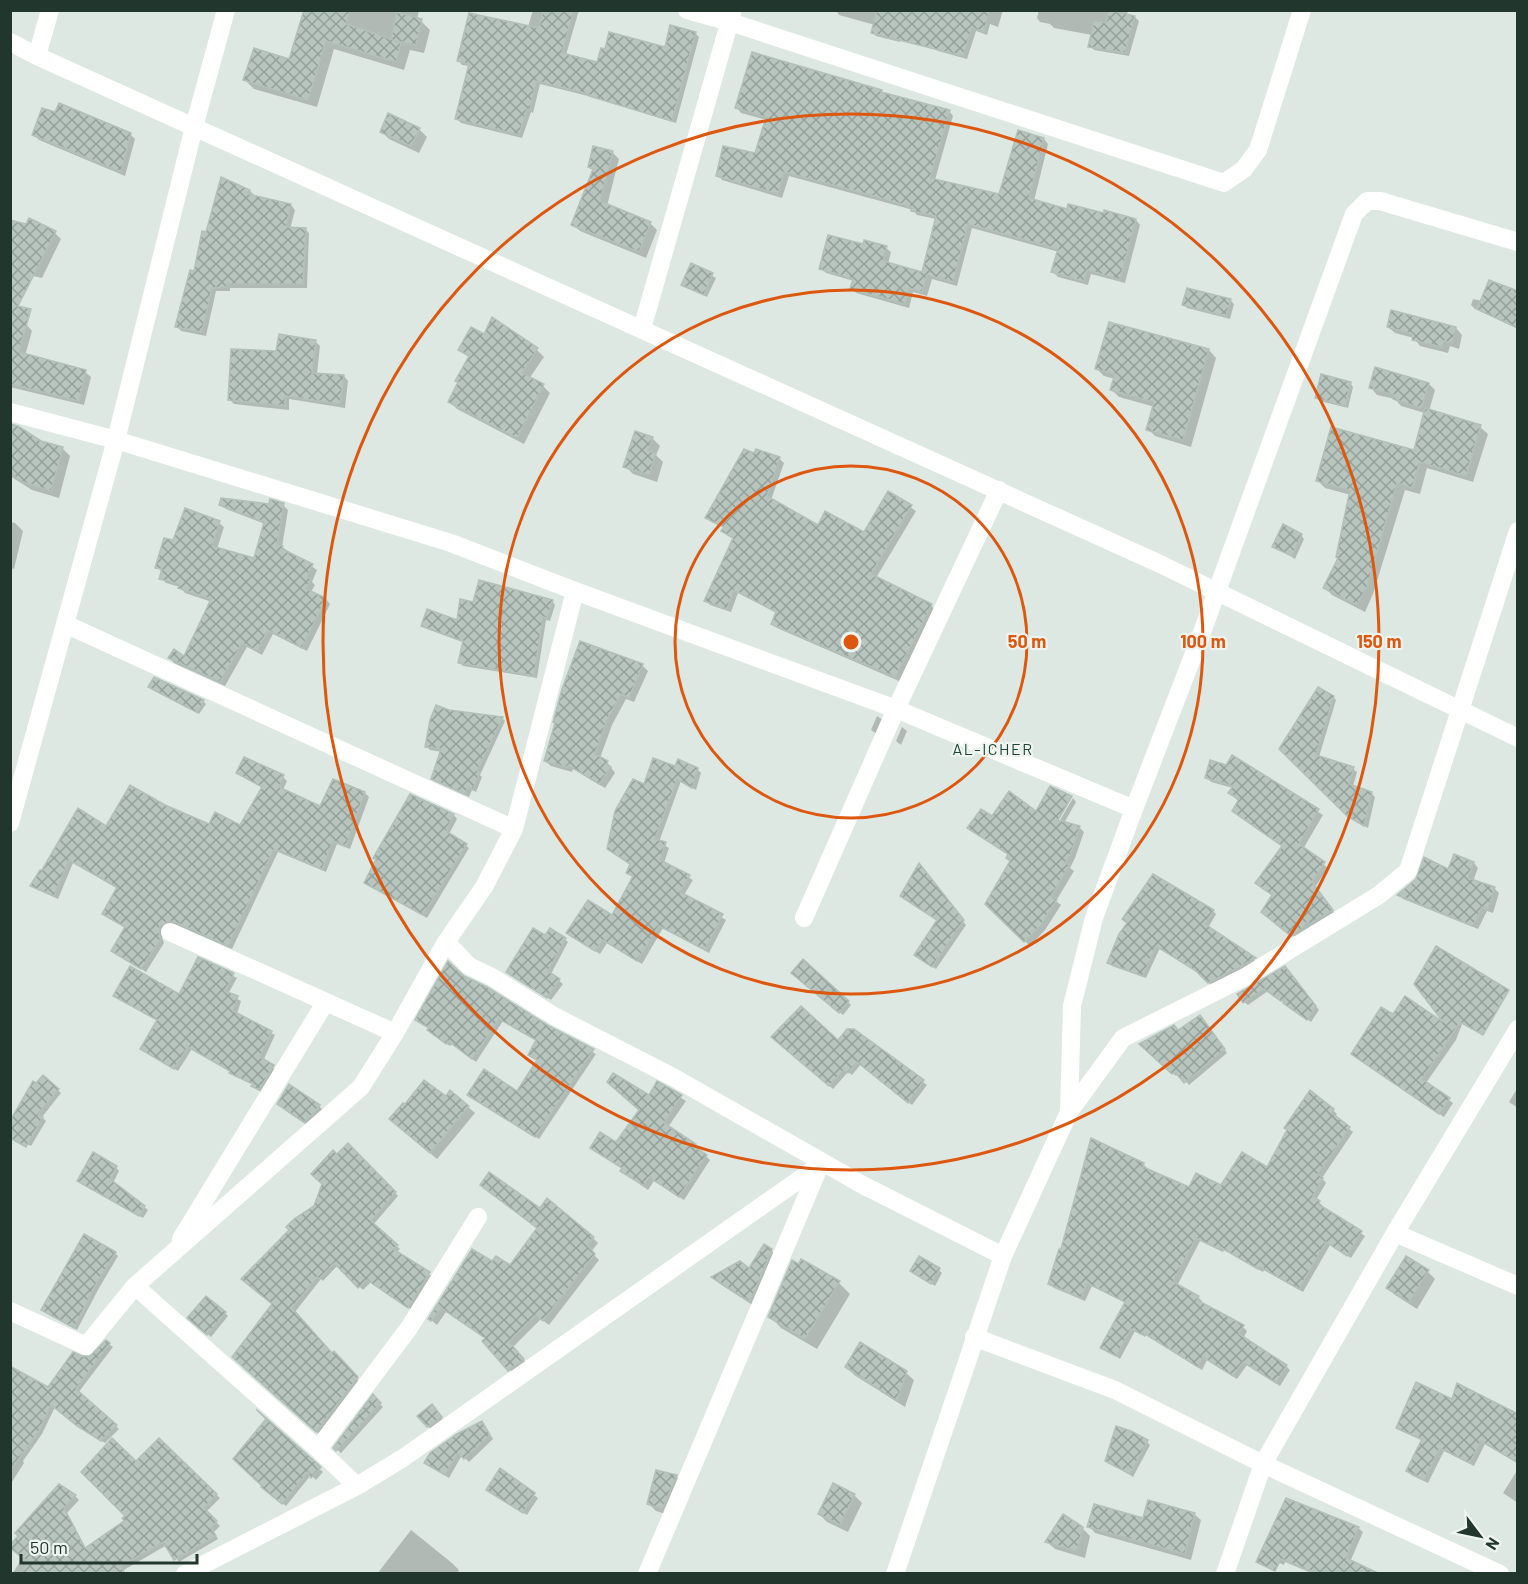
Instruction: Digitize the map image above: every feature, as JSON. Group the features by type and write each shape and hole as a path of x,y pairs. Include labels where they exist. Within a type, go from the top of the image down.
{"street":[{"path":"37,56 50,10"},
{"path":"10,823 116,440 194,127 226,10"},
{"path":"687,10 731,16 1224,183 1244,169 1258,150 1302,10"},
{"path":"642,328 731,16"},
{"path":"10,42 1158,563 1518,738"},
{"path":"1070,1112 1071,1006 1094,918 1354,214 1367,201 1380,201 1518,242"},
{"path":"10,412 116,440 451,543 896,709 1134,809"},
{"path":"804,918 896,709 999,490"},
{"path":"895,1574 1003,1256 1070,1112 1123,1038 1247,976 1378,895 1400,880 1407,872 1518,531"},
{"path":"10,1311 86,1346 135,1286 361,1087 395,1033 446,942 484,887 514,829 575,591"},
{"path":"65,624 514,829"},
{"path":"170,932 395,1033"},
{"path":"446,942 469,966 492,977 554,1016 672,1077 868,1188"},
{"path":"172,1254 325,1003"},
{"path":"1224,1574 1263,1464 1395,1233 1518,1029"},
{"path":"820,1165 1003,1256"},
{"path":"185,1574 357,1486 403,1458 476,1409 655,1279 820,1165"},
{"path":"647,1574 820,1165"},
{"path":"318,1449 409,1328 477,1217"},
{"path":"1395,1233 1518,1286"},
{"path":"135,1286 357,1486"},
{"path":"974,1337 1115,1390 1263,1464 1500,1574"}],"building":[{"path":"304,10 350,10 346,24 391,39 397,12 422,19 416,45 392,40 401,43 396,62 326,41 308,100 243,80 254,48 289,59"},
{"path":"543,10 574,10 562,53 597,62 601,48 605,49 609,32 665,47 670,25 696,32 672,121 589,96 589,94 536,81 530,110 527,109 519,135 455,119 469,64 457,61 469,13 539,28"},
{"path":"877,10 989,10 984,32 972,28 963,56 871,33"},
{"path":"1109,10 1135,16 1125,53 1088,47 1094,21 1106,23"},
{"path":"752,52 882,90 881,92 950,110 930,178 999,194 1018,130 1044,138 1029,198 1067,209 1068,204 1104,213 1104,210 1136,219 1120,280 1087,270 1084,281 1051,272 1058,249 968,224 953,282 927,275 922,292 909,288 905,304 850,289 853,279 819,269 828,235 863,244 864,240 887,246 883,261 922,272 936,216 911,211 912,207 784,172 778,194 716,176 723,146 755,153 766,117 735,108"},
{"path":"59,103 131,133 121,172 32,135 42,108 55,112"},
{"path":"388,113 420,128 411,146 380,132"},
{"path":"593,146 613,151 600,201 651,222 639,252 571,225 593,169 588,167"},
{"path":"221,177 250,190 248,194 291,204 286,227 306,228 303,284 226,284 227,287 212,288 202,332 175,327 190,270 194,271 202,231 206,232"},
{"path":"29,218 56,231 18,306 31,309 19,352 86,370 79,401 10,384 10,220 26,224"},
{"path":"691,263 713,273 704,295 681,285"},
{"path":"1489,280 1518,291 1518,328 1477,309"},
{"path":"1187,288 1231,299 1226,316 1182,305"},
{"path":"1391,310 1456,327 1452,343 1444,341 1442,347 1412,340 1413,334 1387,327"},
{"path":"492,317 538,348 522,373 544,384 517,438 448,402 458,382 455,381 469,356 458,350 471,327 484,334"},
{"path":"1109,322 1209,349 1183,440 1146,430 1154,402 1110,390 1115,374 1095,369"},
{"path":"279,334 316,340 312,373 344,375 340,404 285,396 285,406 228,400 231,349 276,351"},
{"path":"1375,367 1429,383 1421,408 1393,399 1395,395 1369,388"},
{"path":"1321,374 1351,382 1345,406 1315,398"},
{"path":"1425,408 1481,425 1466,476 1420,462 1412,488 1397,483 1367,587 1357,605 1323,588 1338,558 1336,557 1350,490 1316,481 1331,427 1414,450"},
{"path":"10,424 18,426 41,441 63,447 51,491 23,482 10,474"},
{"path":"635,431 653,437 648,451 656,453 649,475 623,467"},
{"path":"744,449 754,453 756,449 780,457 767,496 818,525 825,511 864,532 888,491 912,505 871,574 932,604 895,677 771,624 776,612 734,590 727,609 704,601 733,538 721,531 724,527 705,518"},
{"path":"221,498 269,504 270,499 284,503 277,545 283,546 282,549 313,564 307,577 311,579 306,589 326,598 302,648 268,630 257,651 242,643 220,682 168,658 174,649 184,656 211,599 178,588 180,584 159,579 162,569 155,568 164,538 173,540 185,508 220,521 212,546 254,558 264,522 219,505"},
{"path":"1283,524 1302,534 1292,556 1272,547"},
{"path":"479,580 553,600 547,618 543,617 534,676 458,663 463,641 421,626 427,609 457,620 460,599 473,602"},
{"path":"580,641 643,664 629,698 621,694 607,720 595,754 608,761 606,764 611,767 599,784 568,765 567,767 544,761 562,689"},
{"path":"154,677 204,700 199,710 196,712 148,687"},
{"path":"1318,687 1334,696 1316,755 1354,767 1349,784 1372,792 1364,826 1347,816 1279,749"},
{"path":"436,705 449,710 503,717 477,771 480,772 473,789 468,787 465,794 431,779 441,749 425,747 430,720"},
{"path":"1232,755 1319,809 1299,844 1325,862 1312,882 1333,910 1309,924 1307,922 1301,930 1291,936 1261,912 1272,895 1255,883 1282,846 1232,811 1239,799 1228,793 1233,786 1205,778 1210,760 1226,765"},
{"path":"244,757 284,775 279,787 320,806 333,779 365,792 346,846 333,841 322,869 274,849 228,946 168,921 160,927 161,938 141,969 111,951 125,927 102,914 117,887 69,860 54,896 30,886 42,870 78,808 106,826 130,785 165,805 209,824 215,812 240,825 262,787 236,773"},
{"path":"653,758 675,766 678,759 698,768 692,788 677,779 655,839 666,842 660,860 690,875 680,892 723,914 705,950 659,926 637,961 603,940 595,951 566,933 588,900 612,915 633,876 626,873 630,864 607,849 615,811 633,779 644,784"},
{"path":"1050,786 1072,796 1058,820 1080,826 1071,853 1065,863 1070,865 1051,896 1057,899 1041,925 1024,942 985,904 1010,861 1006,858 1008,854 967,828 981,809 992,816 1009,791 1036,811"},
{"path":"410,794 454,814 446,831 467,844 423,915 364,883 376,859 373,858"},
{"path":"1454,854 1474,862 1468,878 1495,887 1488,909 1482,907 1473,926 1397,895 1416,879 1424,857 1448,869"},
{"path":"919,863 964,920 932,967 914,955 937,920 900,896"},
{"path":"1153,874 1214,910 1205,924 1256,958 1208,983 1196,971 1156,946 1143,976 1107,963 1119,934 1127,923 1122,919"},
{"path":"533,928 545,935 550,928 566,938 548,971 560,979 547,998 506,972"},
{"path":"1436,946 1509,990 1483,1035 1460,1022 1422,1079 1450,1098 1439,1114 1351,1054 1381,1007 1393,1014 1405,996 1443,1022 1414,984"},
{"path":"198,957 234,973 225,991 238,996 233,1011 272,1031 260,1057 274,1065 259,1090 251,1086 253,1084 229,1073 230,1071 188,1047 174,1069 140,1049 157,1020 113,996 130,966 179,994"},
{"path":"803,959 849,1001 839,1013 791,973"},
{"path":"448,961 464,976 487,987 549,1026 594,1049 535,1137 467,1095 484,1069 517,1091 537,1060 528,1055 536,1040 499,1019 472,1059 448,1041 446,1044 427,1030 429,1028 415,1020"},
{"path":"1285,966 1316,1006 1307,1020 1283,1003 1286,998 1281,1001 1264,989 1243,1003 1237,994"},
{"path":"801,1006 838,1040 847,1029 854,1029 924,1080 908,1103 857,1062 848,1073 844,1070 829,1086 771,1037"},
{"path":"1200,1015 1225,1049 1184,1083 1175,1072 1172,1074 1139,1044 1174,1025 1178,1030"},
{"path":"613,1073 649,1095 657,1081 682,1095 664,1123 696,1144 694,1146 707,1155 679,1197 649,1177 644,1186 620,1171 622,1168 590,1148 600,1132 616,1142 639,1110 607,1082"},
{"path":"43,1075 59,1089 38,1114 43,1117 26,1147 10,1138 10,1121 33,1081 36,1083"},
{"path":"424,1080 446,1096 450,1090 469,1106 430,1153 389,1119 403,1103 405,1104"},
{"path":"289,1084 320,1105 304,1122 277,1104"},
{"path":"1310,1090 1334,1109 1332,1113 1350,1127 1318,1174 1323,1178 1313,1196 1320,1201 1318,1204 1362,1231 1347,1256 1326,1242 1299,1289 1220,1247 1219,1249 1196,1238 1173,1282 1199,1296 1197,1300 1244,1325 1239,1334 1287,1365 1276,1383 1243,1362 1233,1376 1203,1357 1198,1367 1142,1332 1141,1334 1131,1329 1116,1356 1100,1348 1125,1302 1087,1283 1081,1298 1048,1284 1059,1249 1061,1249 1091,1138 1144,1163 1143,1167 1189,1187 1196,1173 1221,1185 1242,1152 1267,1167 1287,1130 1284,1128"},
{"path":"348,1143 396,1192 371,1221 398,1245 393,1249 430,1272 408,1308 367,1280 358,1288 334,1263 319,1279 317,1277 292,1308 332,1353 334,1351 358,1377 316,1432 232,1357 272,1304 241,1279 289,1230 286,1227 294,1219 314,1206 322,1184 311,1174 333,1150 337,1154"},
{"path":"93,1152 117,1166 110,1179 145,1206 139,1216 77,1181"},
{"path":"489,1172 540,1208 547,1198 594,1237 587,1245 595,1254 543,1321 536,1315 509,1342 524,1359 508,1371 482,1341 485,1338 441,1308 431,1321 428,1319 472,1249 492,1261 496,1256 510,1265 537,1228 480,1185"},
{"path":"84,1234 116,1252 96,1284 74,1328 41,1310"},
{"path":"764,1244 772,1249 750,1302 711,1277 740,1261 749,1268"},
{"path":"919,1256 940,1268 931,1284 910,1271"},
{"path":"1406,1256 1429,1270 1409,1302 1386,1288"},
{"path":"801,1259 840,1281 805,1339 768,1317 792,1260 799,1264"},
{"path":"206,1296 226,1312 207,1335 187,1318"},
{"path":"106,1340 110,1343 76,1389 117,1425 101,1441 77,1426 51,1405 39,1431 10,1471 10,1366 48,1387 73,1352 82,1356 90,1356"},
{"path":"860,1342 907,1371 897,1401 845,1367"},
{"path":"1416,1382 1452,1399 1457,1383 1518,1414 1518,1463 1481,1441 1470,1463 1440,1448 1424,1480 1406,1471 1422,1439 1396,1428"},
{"path":"373,1394 381,1403 336,1451 333,1448"},
{"path":"432,1404 442,1417 427,1427 417,1416"},
{"path":"256,1409 321,1467 311,1478 308,1472 282,1504 233,1459 266,1419"},
{"path":"482,1421 490,1435 464,1459 458,1453 445,1475 424,1463 430,1453 457,1434"},
{"path":"1116,1426 1148,1440 1130,1474 1105,1461"},
{"path":"112,1438 136,1461 159,1438 217,1494 204,1508 217,1521 211,1528 216,1536 174,1560 163,1542 121,1566 125,1574 21,1573 29,1563 10,1548 18,1536 15,1533 59,1484 76,1495 64,1508 85,1548 124,1521 122,1518 125,1516 81,1472"},
{"path":"500,1468 535,1493 523,1513 486,1490"},
{"path":"656,1470 677,1475 662,1509 647,1504"},
{"path":"833,1483 855,1494 840,1525 818,1514"},
{"path":"1286,1498 1359,1527 1346,1558 1380,1574 1318,1574 1281,1559 1275,1571 1256,1562"},
{"path":"1148,1500 1195,1513 1185,1554 1087,1527 1094,1504 1143,1518"},
{"path":"1063,1514 1083,1527 1077,1551 1045,1542"}],"district":[{"name":"AL-ICHER","path":"993,749"}]}
